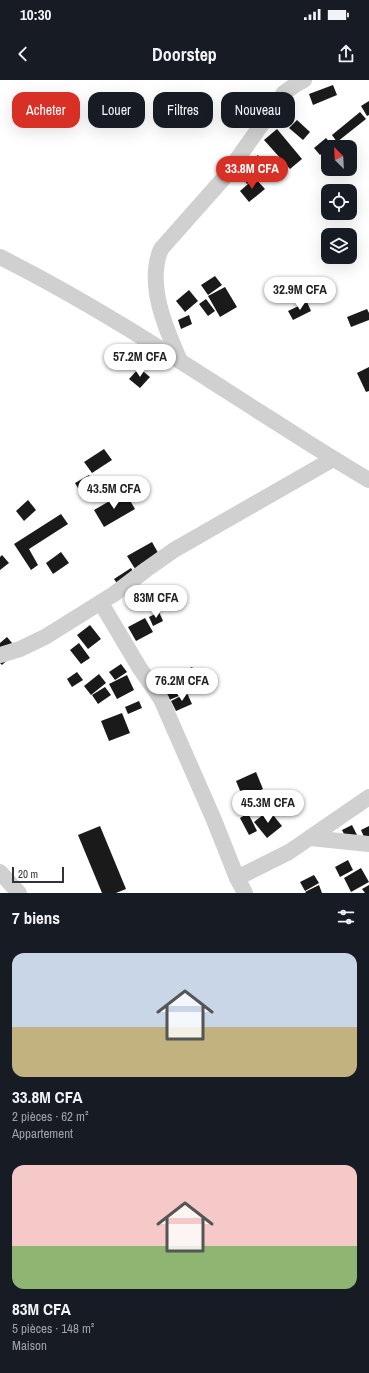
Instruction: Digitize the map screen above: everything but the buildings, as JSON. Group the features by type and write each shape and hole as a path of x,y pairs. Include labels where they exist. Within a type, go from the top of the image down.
{"street":[{"path":"180,361 165,327 159,303 155,272 157,259 161,249 223,179 284,94 294,85 304,80"},
{"path":"0,257 36,275 180,361 333,459 369,480"},
{"path":"0,655 20,649 45,637 101,603 146,569 190,540 333,459"},
{"path":"101,603 139,667 161,699 244,893"},
{"path":"237,878 289,852 369,797"},
{"path":"310,838 369,844"},
{"path":"0,872 20,893"}]}
